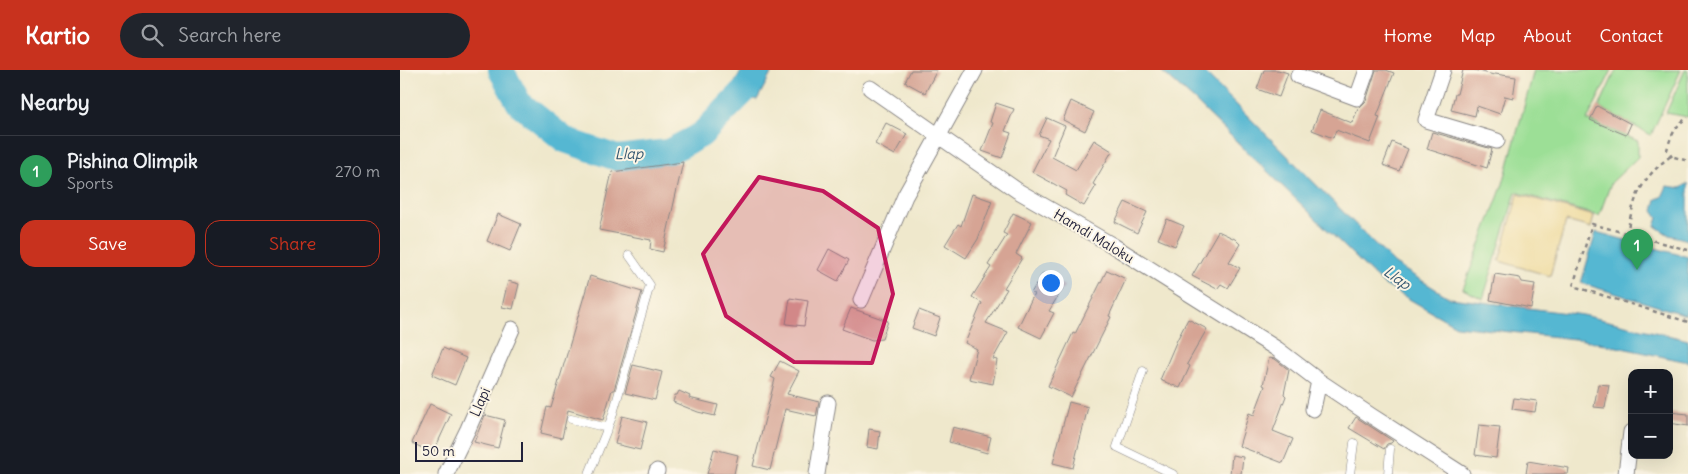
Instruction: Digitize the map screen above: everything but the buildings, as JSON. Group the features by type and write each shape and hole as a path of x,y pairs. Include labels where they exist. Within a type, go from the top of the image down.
{"street":[{"path":"861,300 905,196 975,70"},
{"path":"1298,76 1357,98 1368,70"},
{"path":"1444,70 1426,120 1496,141"},
{"name":"Hamdi Maloku","path":"870,88 1018,191 1112,245 1277,349 1370,415 1462,474"},
{"name":"Llapi","path":"446,474 512,329"},
{"path":"1313,409 1320,381"},
{"path":"817,474 828,403"},
{"path":"1626,474 1628,457"}],"lane":[{"path":"589,474 608,428 650,285 629,255"},
{"path":"1143,371 1117,447 1174,474"},
{"path":"571,419 608,428"},
{"path":"1350,474 1354,443"},
{"path":"1388,474 1390,449"}],"path":[{"path":"1688,118 1684,120 1669,140 1667,150 1671,156 1688,162"},
{"path":"1627,234 1637,194 1659,165 1671,156"},
{"path":"1688,250 1592,224 1573,286 1688,322"}],"highlighted area":[{"path":"759,177 823,191 878,228 893,294 872,363 794,362 726,316 703,254"}],"green space":[{"path":"1534,70 1612,70 1587,120 1638,141 1638,157 1611,183 1599,216 1516,192 1483,299 1463,289 1503,184"},
{"path":"1616,70 1681,70 1651,135 1599,107"},
{"path":"1685,70 1688,70 1688,117 1666,113"}],"sand":[{"path":"1518,194 1594,216 1591,228 1566,221 1550,276 1499,261"}],"water":[{"path":"742,70 773,70 757,100 730,91"},
{"path":"1160,70 1202,70 1395,264 1450,298 1583,315 1688,340 1688,362 1584,340 1456,326 1383,284 1193,99"},
{"path":"1688,183 1688,240 1669,235 1655,226 1658,218 1653,211 1656,199 1662,197 1667,186 1681,188"},
{"path":"1596,232 1688,257 1688,310 1686,315 1581,283"}],"waterway":[{"name":"Llap","path":"501,70 519,103 565,140 617,158 668,152 701,135 747,88 757,70"}],"place":[{"name":"Pishina Olimpik","path":"1637,270"}]}
